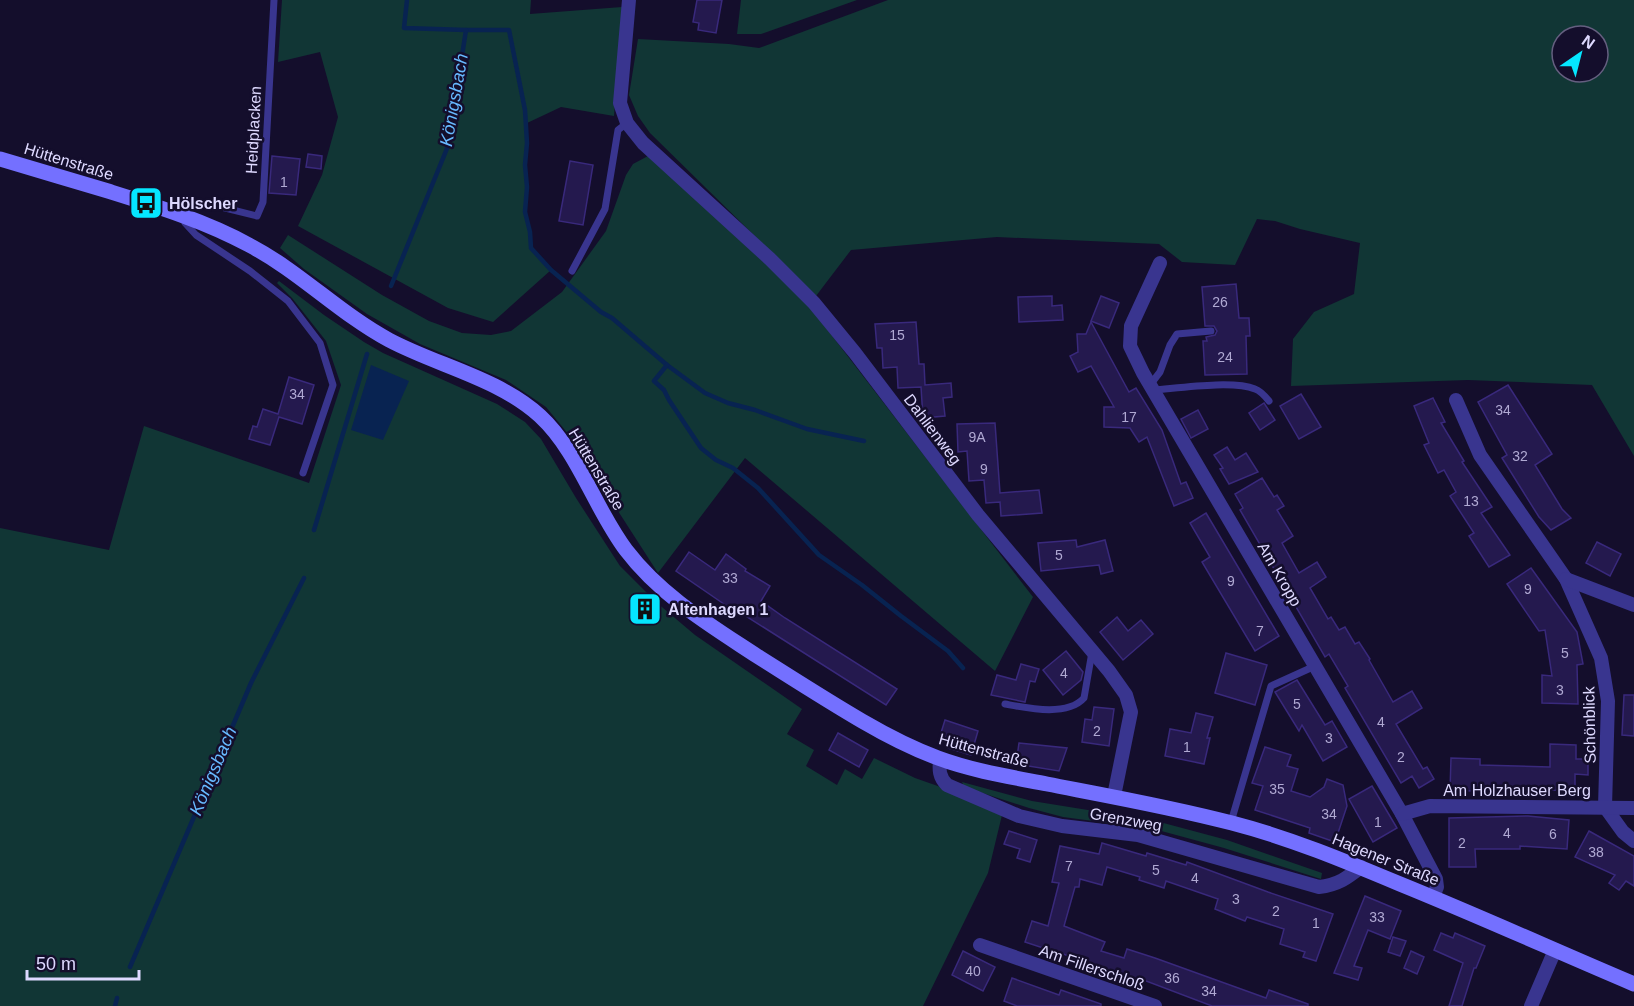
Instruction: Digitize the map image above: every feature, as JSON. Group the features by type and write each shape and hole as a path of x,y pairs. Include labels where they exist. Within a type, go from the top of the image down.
{"main road":[{"name":"Hüttenstraße","path":"0,159 146,203 217,229 267,255 385,338 492,386 520,402 540,417 563,443 620,542 661,589 701,620 838,707 883,732 940,759 988,773 1114,796"},
{"name":"Hagener Straße","path":"1114,796 1231,822 1361,867 1634,984"}],"street":[{"path":"627,123 620,103 629,0"},
{"name":"Dahlienweg","path":"627,123 643,143 770,259 814,303 855,353 978,515 1109,671 1125,695 1131,712 1114,796"},
{"name":"Am Kropp","path":"1160,263 1131,326 1130,346 1151,388 1402,814 1437,879 1433,897"},
{"name":"Schönblick","path":"1456,400 1480,456 1566,579 1601,658 1608,701 1605,807"},
{"path":"1566,579 1634,605"},
{"name":"Grenzweg","path":"940,759 941,780 947,785 1019,816 1062,826 1138,835 1319,887 1333,885 1349,877 1361,867"},
{"name":"Am Holzhauser Berg","path":"1402,814 1430,806 1634,807"},
{"path":"1605,807 1623,832 1634,841"},
{"name":"Am Fillerschloß","path":"980,945 1155,1006"},
{"path":"1531,1006 1555,950"}],"lane":[{"name":"Heidplacken","path":"185,217 187,209 205,203 257,216 263,202 274,0"},
{"path":"572,272 605,209 618,130 627,123"},
{"path":"185,217 185,223 196,235 250,271 288,302 320,343 333,385 303,473"},
{"path":"1151,388 1177,334 1211,331"},
{"path":"1151,388 1245,386 1262,392 1269,401"},
{"path":"1005,704 1044,710 1079,704 1084,698 1092,652"},
{"path":"1231,822 1270,687 1315,666"}],"green space":[{"path":"282,0 531,0 530,14 622,7 614,116 561,107 525,124 527,187 525,212 531,248 551,270 493,322 448,308 298,226 322,175 338,117 320,52 278,62"},
{"path":"741,0 857,0 761,34 737,34"},
{"path":"888,0 1634,0 1634,456 1592,385 1468,380 1291,386 1293,339 1314,312 1354,294 1360,243 1275,221 1257,219 1235,265 1182,262 1159,244 997,237 851,250 816,296 650,133 638,116 629,95 638,39 759,48"},
{"path":"648,156 803,298 1033,597 995,671 745,458 658,573 569,435 546,407 506,380 420,344 367,314 304,269 280,248 288,235 382,295 429,321 462,333 491,335 511,331 562,292 606,231 626,175 633,164"},
{"path":"279,281 324,315 383,353 497,404 525,422 541,439 620,566 656,602 695,635 802,709 787,734 814,750 806,766 837,785 845,769 862,779 874,758 1002,815 988,873 923,1006 0,1006 0,528 109,550 144,426 309,483 341,385 326,341 277,283"},
{"path":"962,782 1032,801 1156,821 1227,840 1322,873 1321,879 1224,848 1154,829 1063,817 1029,808 964,787"}],"water":[{"path":"371,365 409,381 383,440 351,430"}],"building":[{"path":"697,0 722,0 716,33 698,30 699,23 693,22"},
{"path":"308,154 322,156 321,169 306,167"},
{"path":"272,156 300,159 296,195 269,193"},
{"path":"570,161 593,165 583,225 559,221"},
{"path":"1236,284 1239,318 1249,318 1250,336 1246,336 1247,374 1205,375 1203,341 1207,341 1206,337 1215,335 1217,331 1214,326 1205,326 1202,287"},
{"path":"1052,296 1052,306 1062,305 1063,320 1019,322 1018,297"},
{"path":"1101,296 1119,303 1109,328 1091,321"},
{"path":"916,322 919,364 924,364 925,385 951,383 952,397 943,398 945,416 923,418 921,387 898,388 897,367 883,368 882,348 877,348 875,324"},
{"path":"1091,322 1129,392 1136,388 1162,430 1181,484 1186,482 1193,498 1174,506 1147,437 1139,442 1130,428 1104,427 1104,407 1114,407 1091,366 1078,372 1070,356 1078,352 1077,334 1086,334"},
{"path":"289,377 314,385 302,424 279,417 270,445 249,439 253,426 257,427 263,409 278,414"},
{"path":"1508,385 1552,454 1535,465 1562,509 1571,518 1551,530 1539,517 1502,458 1507,455 1478,402"},
{"path":"1301,394 1321,427 1299,439 1280,406"},
{"path":"1433,398 1445,422 1441,423 1464,461 1462,462 1492,507 1481,513 1510,555 1489,567 1469,536 1474,533 1450,496 1456,492 1444,470 1438,473 1424,445 1429,443 1414,406"},
{"path":"1264,403 1275,420 1260,430 1249,413"},
{"path":"1198,410 1208,429 1191,438 1181,419"},
{"path":"995,423 1000,493 1039,490 1042,513 1001,516 1000,502 986,503 984,480 969,481 967,451 958,452 957,424"},
{"path":"1227,447 1235,460 1246,453 1258,472 1229,484 1220,469 1223,468 1214,455"},
{"path":"1262,478 1274,497 1277,495 1284,506 1277,510 1293,536 1282,543 1299,573 1317,562 1326,577 1310,588 1328,619 1331,617 1339,630 1345,627 1355,644 1359,642 1393,702 1412,691 1422,708 1396,724 1423,769 1427,767 1434,779 1419,788 1412,776 1401,783 1345,688 1348,686 1329,654 1325,657 1240,510 1243,508 1235,494"},
{"path":"1206,513 1279,636 1255,651 1202,562 1210,557 1190,523"},
{"path":"1076,540 1077,547 1105,540 1113,571 1101,574 1099,565 1041,571 1038,543"},
{"path":"1597,542 1621,554 1610,576 1586,563"},
{"path":"689,552 715,570 726,554 746,569 745,571 770,586 761,601 897,689 886,705 738,611 737,613 676,571"},
{"path":"1531,568 1577,632 1583,664 1577,665 1578,704 1542,703 1542,675 1552,676 1545,630 1539,631 1507,584"},
{"path":"1117,617 1128,631 1141,620 1153,634 1123,660 1100,632"},
{"path":"1066,651 1083,672 1081,680 1063,695 1043,670"},
{"path":"1226,653 1267,665 1255,705 1215,693"},
{"path":"1021,664 1039,669 1035,682 1030,681 1025,702 991,695 997,675 1016,680"},
{"path":"1297,680 1325,725 1332,721 1347,747 1323,761 1302,725 1299,731 1275,692"},
{"path":"1624,695 1634,695 1634,736 1622,735"},
{"path":"1094,707 1114,709 1109,746 1082,742 1085,719 1092,720"},
{"path":"1196,713 1213,717 1207,738 1210,738 1204,764 1165,756 1170,729 1191,733"},
{"path":"945,720 978,731 971,755 948,748 951,739 940,736"},
{"path":"838,733 868,750 859,767 829,750"},
{"path":"1019,743 1067,748 1059,771 1016,764"},
{"path":"1550,744 1576,745 1576,759 1588,759 1588,775 1575,774 1575,790 1450,791 1451,758 1480,759 1480,765 1550,767"},
{"path":"1265,747 1291,755 1287,766 1298,769 1291,791 1310,797 1324,787 1327,779 1343,785 1347,806 1335,842 1309,833 1310,828 1255,810 1263,786 1252,783"},
{"path":"1372,786 1397,828 1373,842 1349,799"},
{"path":"1528,816 1569,820 1567,849 1520,846 1520,849 1475,849 1476,867 1449,867 1449,818"},
{"path":"1009,831 1037,840 1030,862 1017,858 1020,849 1004,844"},
{"path":"1589,831 1634,856 1634,886 1626,881 1619,890 1609,883 1615,875 1575,857"},
{"path":"1102,843 1186,865 1187,862 1333,914 1316,961 1303,957 1305,952 1280,944 1284,929 1247,917 1245,921 1215,909 1218,899 1166,881 1164,888 1139,880 1140,877 1107,867 1102,885 1080,879 1079,887 1075,887 1064,926 1105,942 1101,951 1124,958 1127,949 1266,998 1269,990 1308,1004 1308,1006 1212,1006 1141,979 1140,984 1113,975 1113,973 1053,950 1025,942 1032,921 1048,926 1059,883 1052,882 1060,846 1099,854"},
{"path":"1365,896 1401,911 1390,939 1368,930 1354,966 1362,968 1358,980 1334,973"},
{"path":"1441,933 1453,938 1455,933 1485,946 1474,968 1462,1006 1449,1006 1463,963 1434,950"},
{"path":"1393,937 1406,941 1400,956 1388,952"},
{"path":"963,951 995,967 983,991 952,975"},
{"path":"1411,951 1424,957 1417,974 1404,968"},
{"path":"1012,978 1059,995 1061,990 1101,1004 1101,1006 1017,1006 1004,1001"}],"waterway":[{"name":"Königsbach","path":"391,286 448,146 466,30 404,28 407,0"},
{"path":"466,30 509,30 525,110 527,143 525,212 531,248 551,270 667,365 705,393 807,429 864,441"},
{"name":"Königsbach","path":"314,530 367,354"},
{"path":"667,365 654,381 664,390 701,448 716,460 733,468 758,488 819,555 948,651 963,668"},
{"name":"Königsbach","path":"130,967 251,683 304,578"},
{"name":"Königsbach","path":"115,1006 117,998"}],"place":[{"name":"Hölscher","path":"146,203"},
{"name":"Altenhagen 1","path":"645,609"}]}
